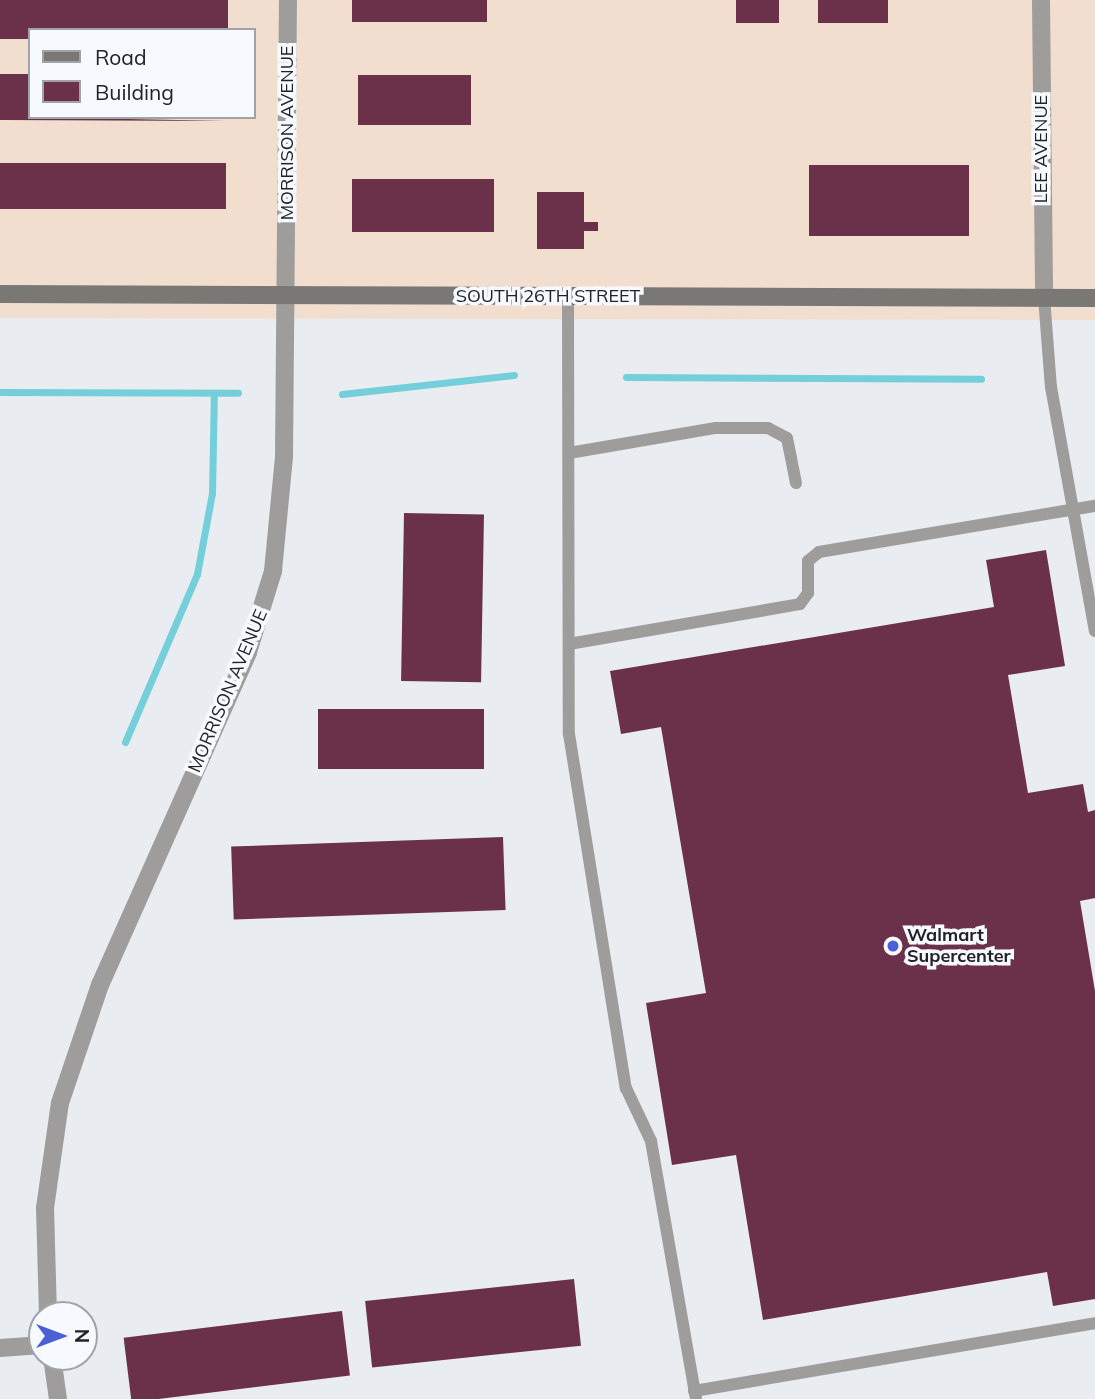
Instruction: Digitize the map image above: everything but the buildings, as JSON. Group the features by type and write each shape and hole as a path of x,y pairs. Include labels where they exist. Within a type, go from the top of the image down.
{"street":[{"name":"MORRISON AVENUE","path":"48,1301 45,1208 60,1102 100,985 248,652 273,571 282,487 288,0"},
{"name":"LEE AVENUE","path":"1041,0 1044,297"},
{"name":"SOUTH 26TH STREET","path":"0,294 1095,298"},
{"path":"0,1348 28,1346"},
{"path":"54,1371 58,1399"}],"lane":[{"path":"568,296 569,734 626,1088 651,1141 695,1395 1095,1323"},
{"path":"1044,297 1051,387 1095,631"},
{"path":"569,453 716,428 768,428 787,438 796,483"},
{"path":"569,644 800,604 808,593 808,561 819,552 1095,506"}],"shaded area":[{"path":"0,0 1095,0 1095,320 0,318"}],"waterway":[{"path":"342,394 514,375"},
{"path":"626,377 981,379"},
{"path":"0,392 238,393"},
{"path":"125,742 197,574 212,493 214,393"}],"place":[{"name":"Walmart Supercenter","path":"893,946"}]}
